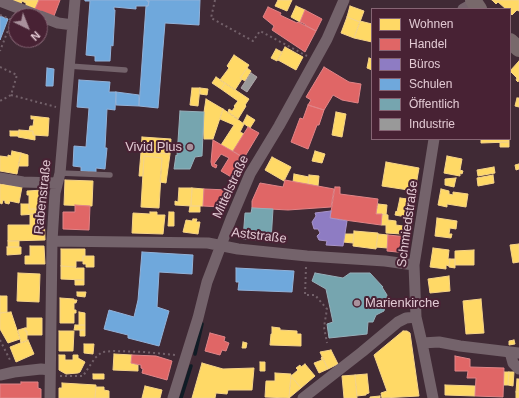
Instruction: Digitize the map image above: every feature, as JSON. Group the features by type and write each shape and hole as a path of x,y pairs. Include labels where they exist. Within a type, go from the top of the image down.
{"main road":[{"path":"511,41 519,49"}],"street":[{"name":"Rabenstraße","path":"50,398 52,241 55,193 66,110 75,0"},
{"name":"Mittelstraße","path":"173,398 207,282 250,174 279,126 327,39 344,0"},
{"path":"0,1 18,8"},
{"path":"48,19 58,23 73,24"},
{"name":"Schmiedstraße","path":"433,398 416,317 414,265 434,140"},
{"path":"0,178 23,182 58,178"},
{"name":"Aststraße","path":"52,241 208,243 238,249 307,256 385,261 414,265"},
{"path":"303,398 398,322 406,318 416,317"},
{"path":"422,343 439,342 514,353 513,363 519,369"},
{"path":"0,375 42,369 50,373"}],"lane":[{"path":"69,66 124,70"},
{"path":"58,178 110,175"}],"path":[{"path":"215,0 212,18 253,41 260,31 315,61"},
{"path":"0,51 8,31"},
{"path":"0,67 17,74 11,95"},
{"path":"0,101 11,95 66,110"},
{"path":"307,256 305,295 315,295 327,309 324,327 327,343"},
{"path":"0,340 12,363 14,372"},
{"path":"50,373 83,376 95,358 102,352 144,352 186,357"}],"building: Wohnen":[{"path":"11,0 39,0 35,8 26,5 26,3 22,1 21,4"},
{"path":"278,0 292,0 287,11 275,6"},
{"path":"492,0 519,0 519,11 517,10 512,15 511,8 505,8 498,2 496,4"},
{"path":"296,6 305,10 300,22 291,17"},
{"path":"350,6 364,11 360,22 347,17"},
{"path":"347,17 360,22 354,38 341,33"},
{"path":"360,21 371,24 371,42 354,38"},
{"path":"285,47 303,57 296,70 278,60"},
{"path":"276,49 282,52 277,61 271,58"},
{"path":"234,55 249,65 240,78 242,79 235,90 220,80 229,68 227,66"},
{"path":"369,58 371,59 371,70 367,68"},
{"path":"519,61 518,82 516,80 517,78 511,72 511,70"},
{"path":"247,68 251,71 245,81 240,78"},
{"path":"216,77 225,83 221,89 212,83"},
{"path":"225,83 249,99 238,119 228,112 229,109 232,111 238,101 221,89"},
{"path":"192,88 200,88 198,106 190,105"},
{"path":"200,88 208,89 207,95 200,94"},
{"path":"517,98 519,98 519,107 515,106"},
{"path":"206,99 223,109 213,139 204,139 203,119"},
{"path":"223,109 244,124 240,132 244,134 233,151 221,145 234,125 220,119"},
{"path":"336,112 346,114 342,137 332,135"},
{"path":"247,115 255,120 250,128 243,123"},
{"path":"31,116 49,118 48,136 33,135 33,131 29,131 30,126 33,126 34,119 31,119"},
{"path":"19,130 33,131 35,140 18,137"},
{"path":"10,131 19,131 18,136 10,136"},
{"path":"142,137 171,139 170,154 141,152"},
{"path":"481,140 509,140 509,142 481,143"},
{"path":"500,142 509,142 509,147 500,147"},
{"path":"12,151 21,153 17,174 0,171 0,156 11,156"},
{"path":"315,151 325,154 322,163 312,161"},
{"path":"141,152 170,154 166,183 160,182 162,158 144,156 143,176 139,176"},
{"path":"21,153 28,155 28,166 18,166"},
{"path":"144,156 162,158 159,208 141,207"},
{"path":"447,156 462,159 460,170 463,171 462,174 460,173 460,176 444,173"},
{"path":"272,157 291,167 284,181 265,170"},
{"path":"386,162 419,168 415,191 382,186"},
{"path":"519,164 519,169 516,170 515,165"},
{"path":"494,167 495,173 478,176 477,170"},
{"path":"294,174 309,177 308,184 293,182"},
{"path":"309,175 319,176 318,186 308,184"},
{"path":"493,175 494,183 478,186 477,178"},
{"path":"456,178 454,187 445,185 445,179"},
{"path":"65,180 93,181 92,206 64,205"},
{"path":"0,184 22,187 19,203 10,201 9,204 5,203 3,200 2,204 0,203"},
{"path":"179,188 192,188 191,206 175,205 175,201 178,202"},
{"path":"192,188 204,189 203,206 191,206"},
{"path":"441,189 449,191 449,194 453,195 453,192 468,194 466,207 447,204 447,207 438,205"},
{"path":"43,190 44,209 29,209 29,195 27,195 27,191"},
{"path":"400,198 415,200 412,218 395,215"},
{"path":"21,204 29,204 29,209 36,209 36,214 21,215"},
{"path":"378,204 387,205 386,215 376,214"},
{"path":"190,206 200,206 200,212 189,212"},
{"path":"150,212 157,212 157,215 165,215 163,234 132,233 133,213 150,214"},
{"path":"169,212 174,212 174,226 168,226"},
{"path":"30,214 44,214 45,240 8,241 8,225 30,225"},
{"path":"382,214 388,215 388,220 396,221 396,225 403,226 402,234 386,233 386,225 381,225"},
{"path":"437,218 457,221 456,229 450,228 449,234 452,234 451,238 435,236"},
{"path":"193,219 197,219 196,222 200,222 198,234 183,232 186,220 192,221"},
{"path":"354,231 378,233 376,249 353,246"},
{"path":"345,234 354,234 353,243 343,242"},
{"path":"378,234 388,235 387,248 376,247"},
{"path":"8,241 19,241 19,247 8,247"},
{"path":"519,244 519,262 513,263 510,245"},
{"path":"30,246 44,246 45,264 25,264 25,256 30,256"},
{"path":"7,247 21,247 21,254 7,255"},
{"path":"433,248 449,250 449,266 446,265 446,269 430,267"},
{"path":"61,249 85,249 83,261 76,261 76,267 61,266"},
{"path":"474,250 474,265 455,265 455,251"},
{"path":"83,256 94,256 94,267 86,267 86,264 83,264"},
{"path":"450,259 455,259 455,268 449,267"},
{"path":"61,266 84,268 84,280 61,279"},
{"path":"18,273 40,274 39,302 17,301"},
{"path":"449,276 450,291 430,293 428,279"},
{"path":"75,280 84,280 84,285 75,285"},
{"path":"77,292 86,292 85,297 77,296"},
{"path":"0,296 7,296 7,312 0,313"},
{"path":"60,298 77,300 76,303 74,303 74,310 76,310 76,313 74,313 74,323 60,323"},
{"path":"481,299 484,333 466,334 463,301"},
{"path":"11,312 20,339 8,343 0,329 0,313"},
{"path":"79,312 85,313 85,325 79,325"},
{"path":"27,318 42,318 42,335 27,335 25,328 27,328"},
{"path":"75,325 85,325 85,330 74,330"},
{"path":"272,327 280,328 280,330 297,331 297,334 301,334 301,346 270,345"},
{"path":"25,328 25,331 27,331 27,341 21,343 18,330"},
{"path":"80,330 85,330 85,336 80,336"},
{"path":"59,331 74,331 73,351 59,351"},
{"path":"403,331 410,333 419,396 382,398 381,393 387,391 374,355"},
{"path":"28,340 34,354 16,362 10,347"},
{"path":"514,340 515,344 509,345 509,341"},
{"path":"243,342 247,343 246,348 242,348"},
{"path":"84,344 94,344 93,354 84,353"},
{"path":"331,350 338,364 328,369 320,352"},
{"path":"114,354 132,355 131,363 138,365 138,371 113,370"},
{"path":"59,355 65,355 65,360 73,360 73,355 78,355 78,358 85,362 80,372 66,374 59,370"},
{"path":"322,357 328,369 319,373 314,363 322,360"},
{"path":"260,362 265,362 265,371 260,371"},
{"path":"202,363 223,369 254,368 252,390 228,390 227,394 216,393 215,398 192,398"},
{"path":"305,364 315,376 301,388 291,376 298,370 296,368"},
{"path":"504,372 509,372 508,385 504,385"},
{"path":"509,372 514,372 513,386 508,385"},
{"path":"275,373 291,374 289,398 265,397 266,381 275,381"},
{"path":"93,374 104,374 104,379 93,379"},
{"path":"367,374 369,393 366,395 357,396 355,375"},
{"path":"355,375 357,398 344,398 342,376"},
{"path":"291,376 301,388 289,398"},
{"path":"517,379 519,379 519,392 516,392"},
{"path":"62,383 96,385 95,398 59,398 59,388 62,388"},
{"path":"445,385 475,386 475,396 445,395"},
{"path":"145,386 162,390 160,398 142,398"},
{"path":"96,387 104,387 104,390 109,391 109,398 95,398"},
{"path":"516,392 519,392 519,398 516,398"},
{"path":"380,396 380,398 370,398 370,397"}],"building: Handel":[{"path":"39,0 60,0 54,16 48,14 48,8 35,8"},
{"path":"268,7 281,13 280,15 316,31 305,52 272,30 274,26 263,17"},
{"path":"305,10 322,19 316,31 300,22"},
{"path":"324,67 349,82 361,84 358,103 342,100 333,95 324,110 308,105 311,100 306,97"},
{"path":"308,105 324,110 308,149 291,142 300,118 303,119"},
{"path":"248,127 259,133 244,158 233,151"},
{"path":"213,140 244,158 233,178 221,171 229,158 221,154 214,164 217,165 216,168 212,166"},
{"path":"285,180 334,189 331,207 288,210 252,208 252,201 260,183 283,187"},
{"path":"335,187 340,187 340,194 378,199 376,214 382,214 381,225 330,218"},
{"path":"204,189 228,190 221,207 203,206"},
{"path":"75,205 90,206 89,230 63,229 63,212 75,212"},
{"path":"388,235 408,237 407,253 387,251"},
{"path":"210,333 225,337 224,341 229,343 226,351 222,350 220,355 205,351"},
{"path":"132,355 156,356 172,361 167,380 142,373 143,369 141,368 141,365 131,363"},
{"path":"455,356 470,359 470,367 504,368 503,397 475,396 476,378 467,378 468,371 455,371"},
{"path":"21,382 38,382 38,388 41,389 41,398 0,398 0,384 21,384"}],"building: Büros":[{"path":"331,211 330,218 347,221 343,246 326,245 327,241 319,240 317,236 320,233 318,229 314,229 312,222 316,216 315,213"}],"building: Schulen":[{"path":"85,0 149,1 148,6 136,6 136,9 114,7 113,46 111,45 110,61 95,61 95,56 86,55 90,1"},
{"path":"147,0 200,0 199,25 165,23 158,108 139,106 146,6 148,6 149,1"},
{"path":"0,16 8,19 0,40"},
{"path":"47,68 54,69 53,86 46,86"},
{"path":"79,80 110,82 109,92 116,92 115,110 107,109 105,148 107,148 105,169 96,168 96,172 81,171 81,167 73,166 74,146 86,147 89,108 77,107"},
{"path":"116,92 139,95 139,106 116,105"},
{"path":"142,252 193,255 192,274 159,272 157,307 169,311 159,346 128,338 128,335 104,329 109,310 134,317 138,300"},
{"path":"236,268 294,271 292,292 238,290 239,282 236,282"}],"building: Öffentlich":[{"name":"Vivid Plus","path":"180,111 204,112 202,156 195,157 190,169 174,169 176,155 177,156"},
{"path":"252,208 273,209 271,241 243,239 245,213 251,213"},
{"name":"Marienkirche","path":"315,273 343,278 350,273 370,273 383,287 387,295 384,311 376,315 373,322 368,322 367,334 329,338 327,324 333,322 326,289 312,281"}],"building: Industrie":[{"path":"251,73 257,77 247,92 241,88"}],"waterway":[{"path":"195,354 202,324"},
{"path":"181,398 191,366"}],"place":[{"name":"Vivid Plus","path":"190,147"},
{"name":"Marienkirche","path":"357,303"}]}
